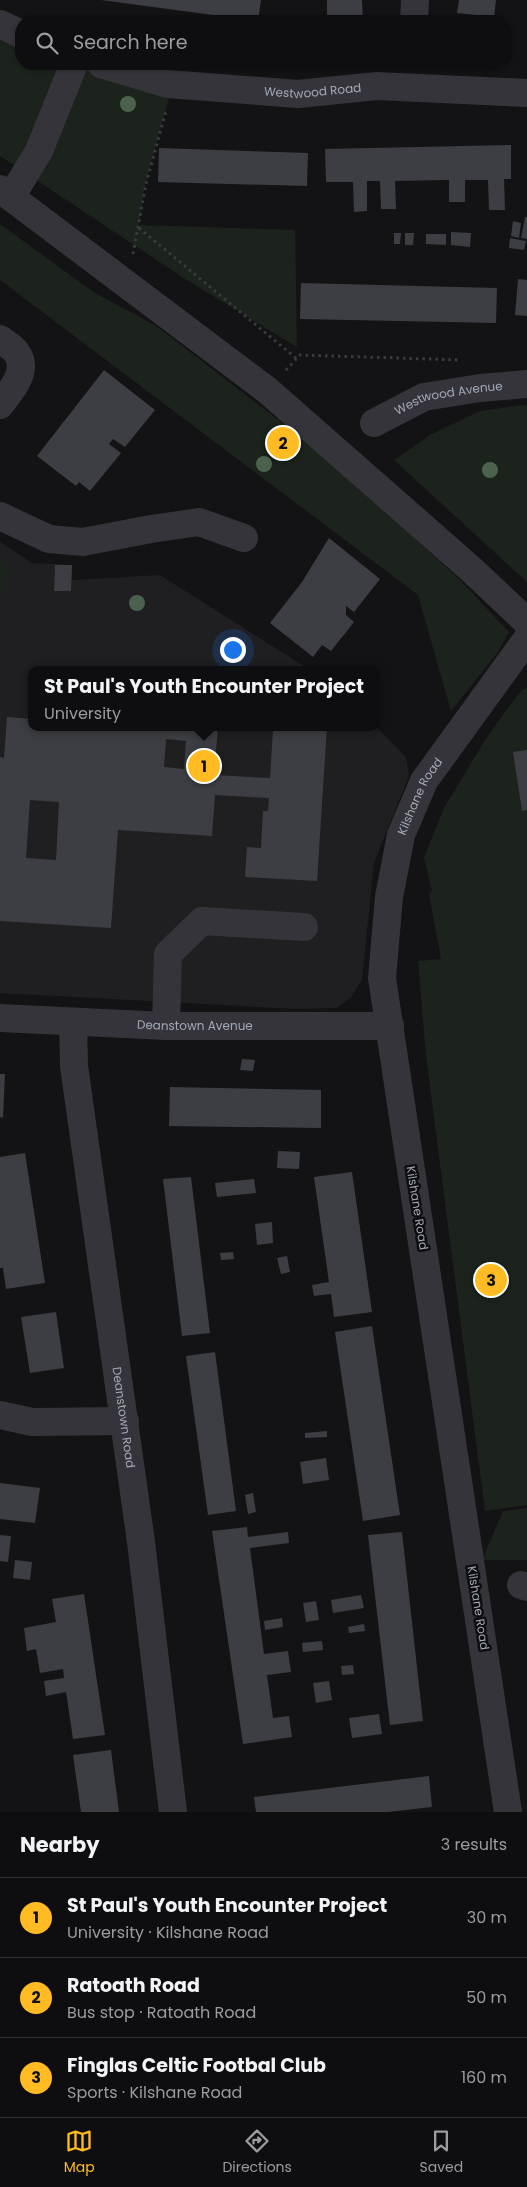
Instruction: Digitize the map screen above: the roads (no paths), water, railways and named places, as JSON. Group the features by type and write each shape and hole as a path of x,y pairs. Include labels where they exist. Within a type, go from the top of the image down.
{"street":[{"path":"414,15 415,0"},
{"path":"0,24 15,31"},
{"path":"72,70 40,151 5,193 266,390 473,571 527,622"},
{"name":"Westwood Road","path":"123,70 173,84 298,94 377,86 527,93"},
{"path":"0,339 17,352 21,368 16,385 0,405"},
{"name":"Westwood Avenue","path":"374,423 424,397 480,388 527,384"},
{"path":"0,516 49,539 83,542 151,528 199,522 244,538"},
{"name":"Kilshane Road","path":"508,1812 382,978 389,897 401,835 424,781 527,639"},
{"path":"166,1026 168,954 202,921 304,927"},
{"name":"Deanstown Avenue","path":"0,1018 166,1026 390,1026"},
{"name":"Deanstown Road","path":"73,1022 74,1066 125,1421 173,1812"},
{"path":"0,1415 32,1422 125,1421"}],"place":[{"name":"Ratoath Road","path":"283,443"},
{"name":"St Paul's Youth Encounter Project","path":"204,766"},
{"name":"Finglas Celtic Footbal Club","path":"491,1280"}]}
